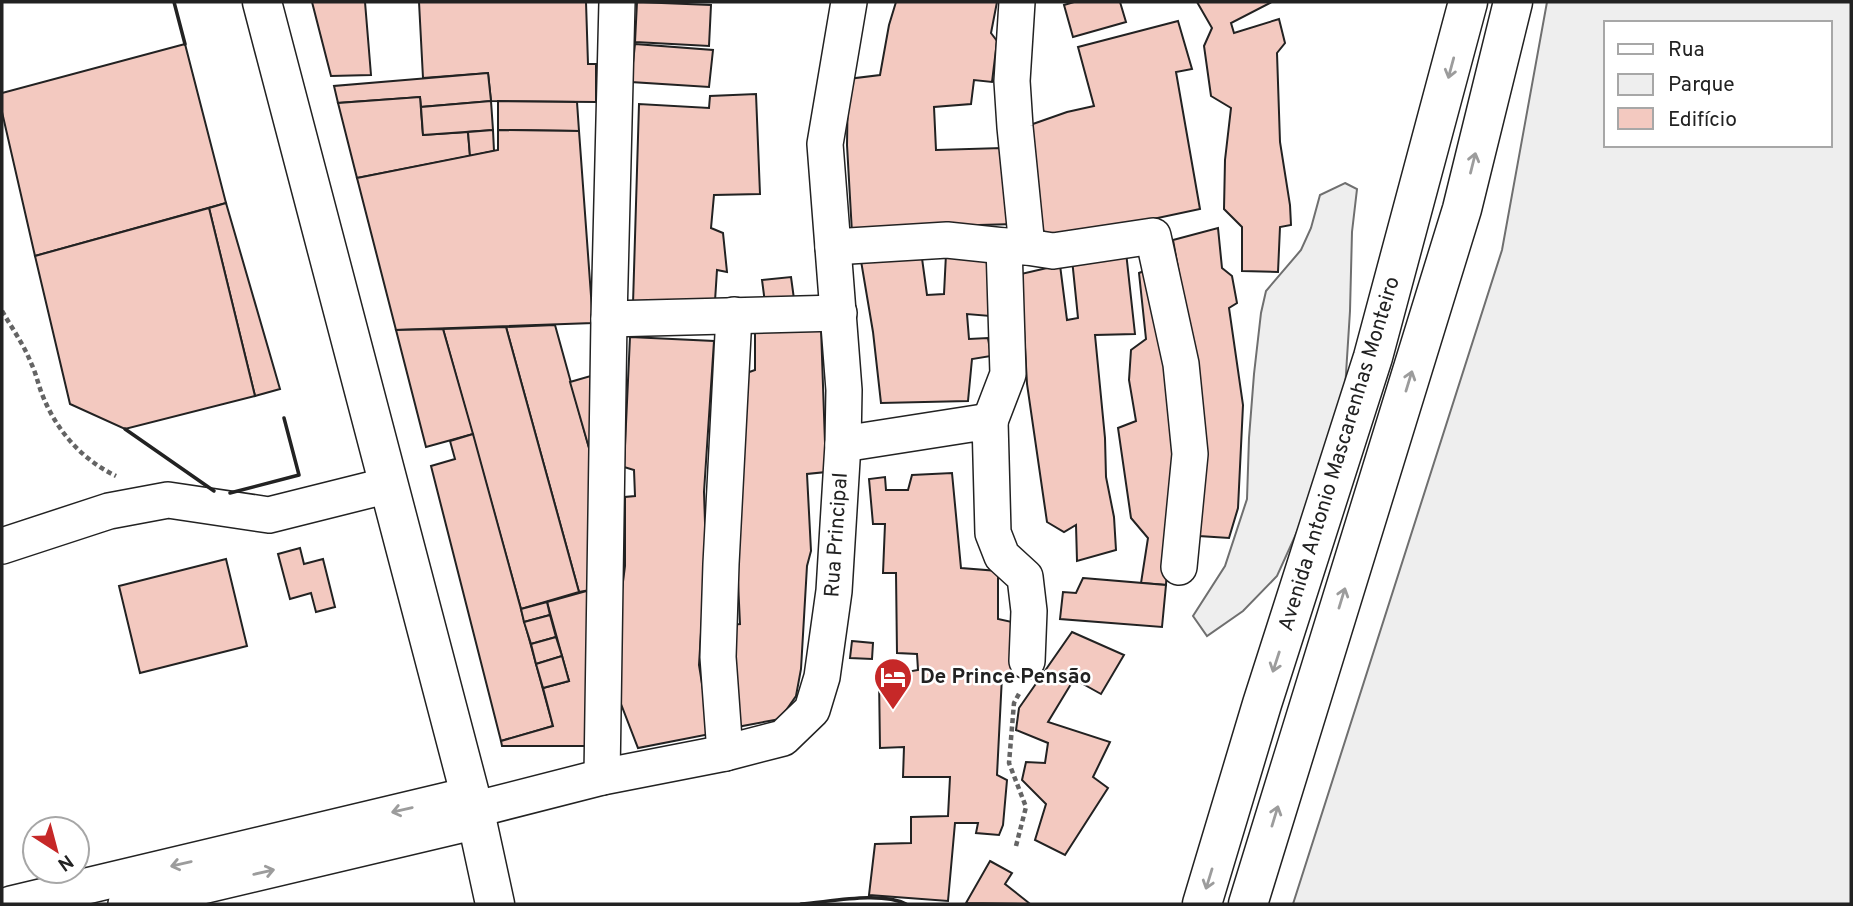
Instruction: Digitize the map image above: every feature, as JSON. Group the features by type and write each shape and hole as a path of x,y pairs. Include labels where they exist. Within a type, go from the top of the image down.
{"main road":[{"path":"262,2 473,809 495,904"},
{"name":"Avenida Antonio Mascarenhas Monteiro","path":"1202,904 1266,691 1373,357 1468,2"},
{"name":"Avenida Antonio Mascarenhas Monteiro","path":"1248,904 1462,209 1513,2"}],"street":[{"path":"602,777 617,2"},
{"name":"Rua Principal","path":"473,809 602,777 725,754 783,738 813,710 822,677 834,592 843,444 844,390 825,144 847,2"},
{"path":"1017,2 1012,81 1016,246 1008,374 990,421 993,533 1002,556 1025,577 1029,611 1027,661"},
{"path":"833,247 947,240 1053,251 1153,236 1181,364 1190,454 1179,566"},
{"path":"609,319 839,313"},
{"path":"725,754 719,657 734,315"},
{"path":"843,444 990,421"},
{"path":"2,546 109,511 168,500 269,515 389,485"},
{"path":"11,904 473,809"},
{"path":"126,904 473,809"}],"path":[{"path":"2,311 31,362 56,425 78,451 119,477"},
{"path":"1016,846 1026,807 1009,763 1014,703 1024,683 1027,661"}],"green space":[{"path":"1547,2 1851,2 1851,904 1293,904 1502,250"},
{"path":"1345,183 1357,189 1352,232 1344,405 1320,481 1277,576 1243,611 1207,636 1193,616 1225,566 1247,499 1254,374 1266,291 1301,250 1311,228 1320,195"}],"building":[{"path":"312,2 365,2 371,75 331,76"},
{"path":"419,2 586,2 588,64 596,64 596,102 491,101 488,73 423,78"},
{"path":"637,2 711,5 709,46 635,42"},
{"path":"896,2 997,2 991,33 997,41 992,82 974,80 971,104 934,107 936,150 1002,148 1015,224 852,233 847,145 848,79 880,75"},
{"path":"1074,2 1120,2 1126,22 1073,37 1064,5"},
{"path":"1197,2 1270,3 1231,23 1234,33 1279,19 1285,43 1277,53 1280,142 1291,225 1280,227 1278,272 1242,271 1242,227 1224,209 1225,160 1231,108 1211,96 1204,46 1212,28"},
{"path":"1178,21 1192,69 1176,72 1200,209 1045,239 1036,195 1030,125 1094,106 1078,47"},
{"path":"185,44 226,203 35,256 2,112 2,93"},
{"path":"635,44 713,50 709,87 631,82"},
{"path":"488,73 491,101 421,107 420,97 338,103 334,86"},
{"path":"756,94 760,194 714,195 711,228 723,233 727,272 717,270 715,301 633,304 639,104 709,108 710,96"},
{"path":"420,97 423,135 468,132 470,156 357,178 338,103"},
{"path":"491,101 493,130 423,135 421,107"},
{"path":"498,101 577,102 579,131 498,130"},
{"path":"493,130 494,151 470,156 468,132"},
{"path":"498,130 579,131 593,323 396,330 357,178 498,150"},
{"path":"226,203 280,389 255,396 209,208"},
{"path":"209,208 255,396 125,429 70,404 35,256"},
{"path":"1218,228 1222,268 1232,276 1237,303 1229,308 1243,405 1238,508 1229,538 1199,536 1192,345 1173,240"},
{"path":"921,251 927,295 944,294 946,254 987,254 990,316 967,314 969,339 988,338 991,356 972,359 968,401 881,403 860,255"},
{"path":"1126,252 1135,334 1095,335 1106,477 1114,517 1116,550 1077,561 1076,525 1064,532 1047,522 1027,384 1021,274 1060,265 1067,320 1078,318 1072,259"},
{"path":"1152,268 1175,417 1166,585 1141,583 1148,538 1131,518 1118,428 1136,421 1129,380 1131,350 1146,339 1139,273"},
{"path":"791,277 794,299 765,303 762,280"},
{"path":"555,325 593,462 590,590 579,592 506,327"},
{"path":"506,327 579,592 521,609 443,329"},
{"path":"755,327 821,328 826,472 807,474 811,551 807,566 801,669 796,696 780,719 737,727 728,625 740,624 736,540 738,376 755,370"},
{"path":"443,329 473,434 426,447 396,330"},
{"path":"630,337 714,341 704,492 706,553 699,665 710,734 638,748 621,704 615,645 625,566 625,497 635,496 634,470 624,467"},
{"path":"594,375 593,462 570,382"},
{"path":"473,434 553,726 501,741 431,466 455,459 450,441"},
{"path":"952,473 961,568 998,571 998,619 1012,622 1013,675 1002,676 997,775 1007,780 1003,825 999,835 976,833 978,823 955,823 948,901 869,895 875,844 911,843 911,817 948,816 950,777 903,777 904,747 880,748 879,677 918,670 917,654 897,653 896,573 883,573 885,524 873,524 869,479 885,477 886,490 908,490 912,475"},
{"path":"300,548 304,564 323,559 335,607 316,612 311,593 290,599 278,554"},
{"path":"226,559 247,646 140,673 119,586"},
{"path":"1083,578 1166,585 1162,627 1060,619 1063,592 1076,593"},
{"path":"590,590 589,746 502,746 501,741 553,726 543,688 569,681 547,602"},
{"path":"547,602 550,615 524,622 521,609"},
{"path":"550,615 556,637 531,644 524,622"},
{"path":"1072,632 1124,655 1101,694 1074,679 1048,722 1110,742 1093,777 1108,788 1065,855 1035,840 1046,804 1022,780 1026,762 1045,763 1048,743 1016,730 1019,708"},
{"path":"556,637 562,656 536,664 531,644"},
{"path":"852,641 873,643 872,659 850,658"},
{"path":"562,656 569,681 543,688 536,664"},
{"path":"990,861 1012,873 1005,884 1028,904 966,903"}],"wall":[{"path":"174,2 185,44"},
{"path":"230,493 299,475 284,418"},
{"path":"125,429 214,491"},
{"path":"801,904 869,898 883,898 906,904"}],"place":[{"name":"De Prince Pensão","path":"893,711"}]}
